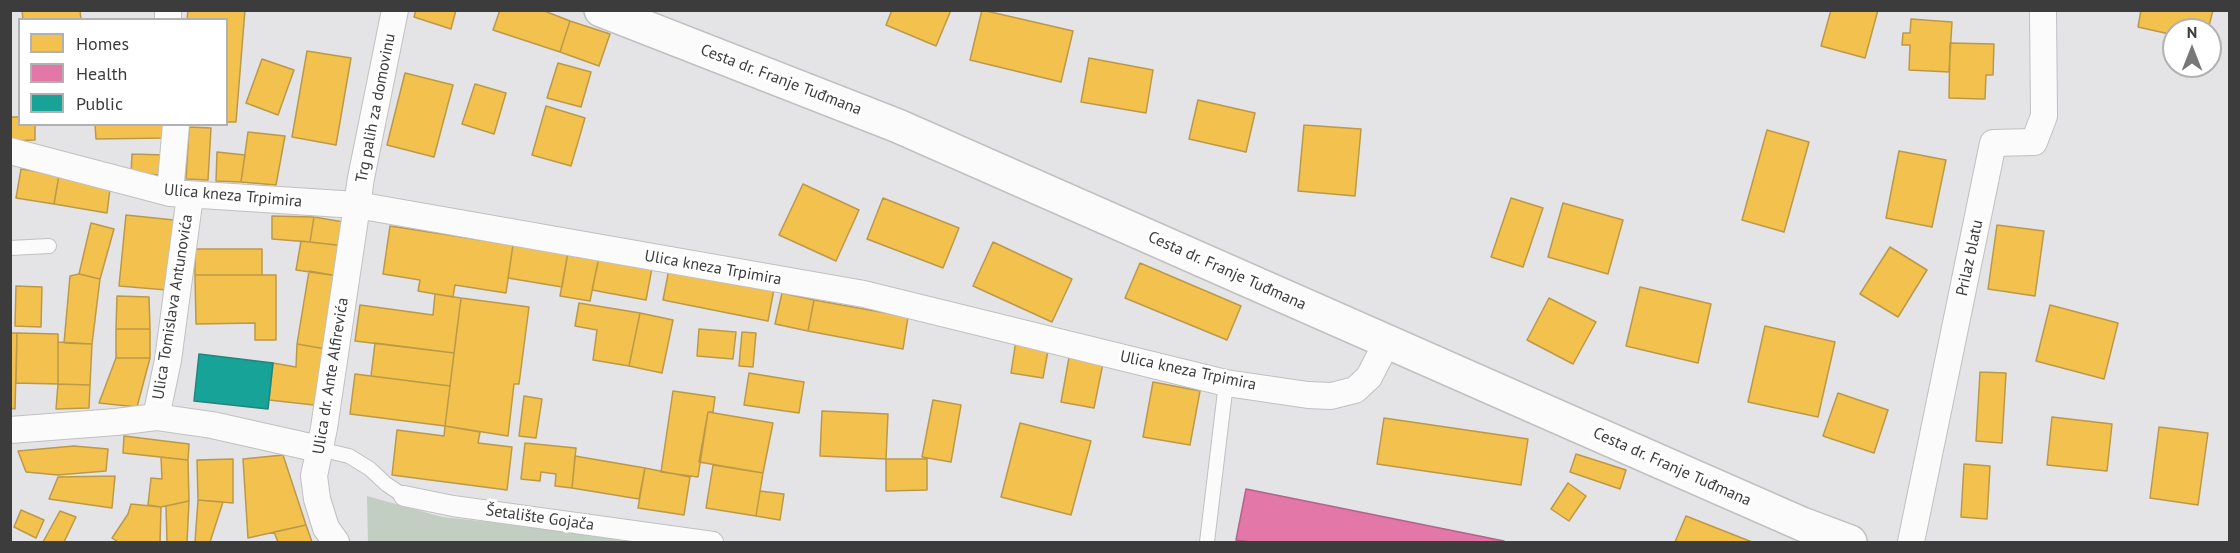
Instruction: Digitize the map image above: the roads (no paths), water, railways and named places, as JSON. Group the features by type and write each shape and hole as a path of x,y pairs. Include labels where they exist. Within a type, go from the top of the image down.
{"main road":[{"name":"Cesta dr. Franje Tuđmana","path":"600,10 898,126 1850,543"}],"street":[{"name":"Trg palih za domovinu","path":"357,205 395,10"},
{"name":"Prilaz blatu","path":"1911,543 1993,143 2034,142 2044,116 2043,10"},
{"name":"Ulica Tomislava Antunovića","path":"156,417 168,360 180,195 176,126"},
{"name":"Ulica kneza Trpimira","path":"10,151 180,195 357,205 864,294 1226,383 1331,396 1355,390 1369,377 1387,342"},
{"name":"Ulica dr. Ante Alfirevića","path":"336,543 326,528 316,499 314,476 357,205"},
{"path":"10,430 156,417 212,425 319,448"},
{"name":"Šetalište Gojača","path":"404,496 453,506 713,543"}],"lane":[{"path":"10,248 49,246"},
{"path":"1207,543 1226,383"},
{"path":"319,448 349,456 370,469 404,496"}]}
